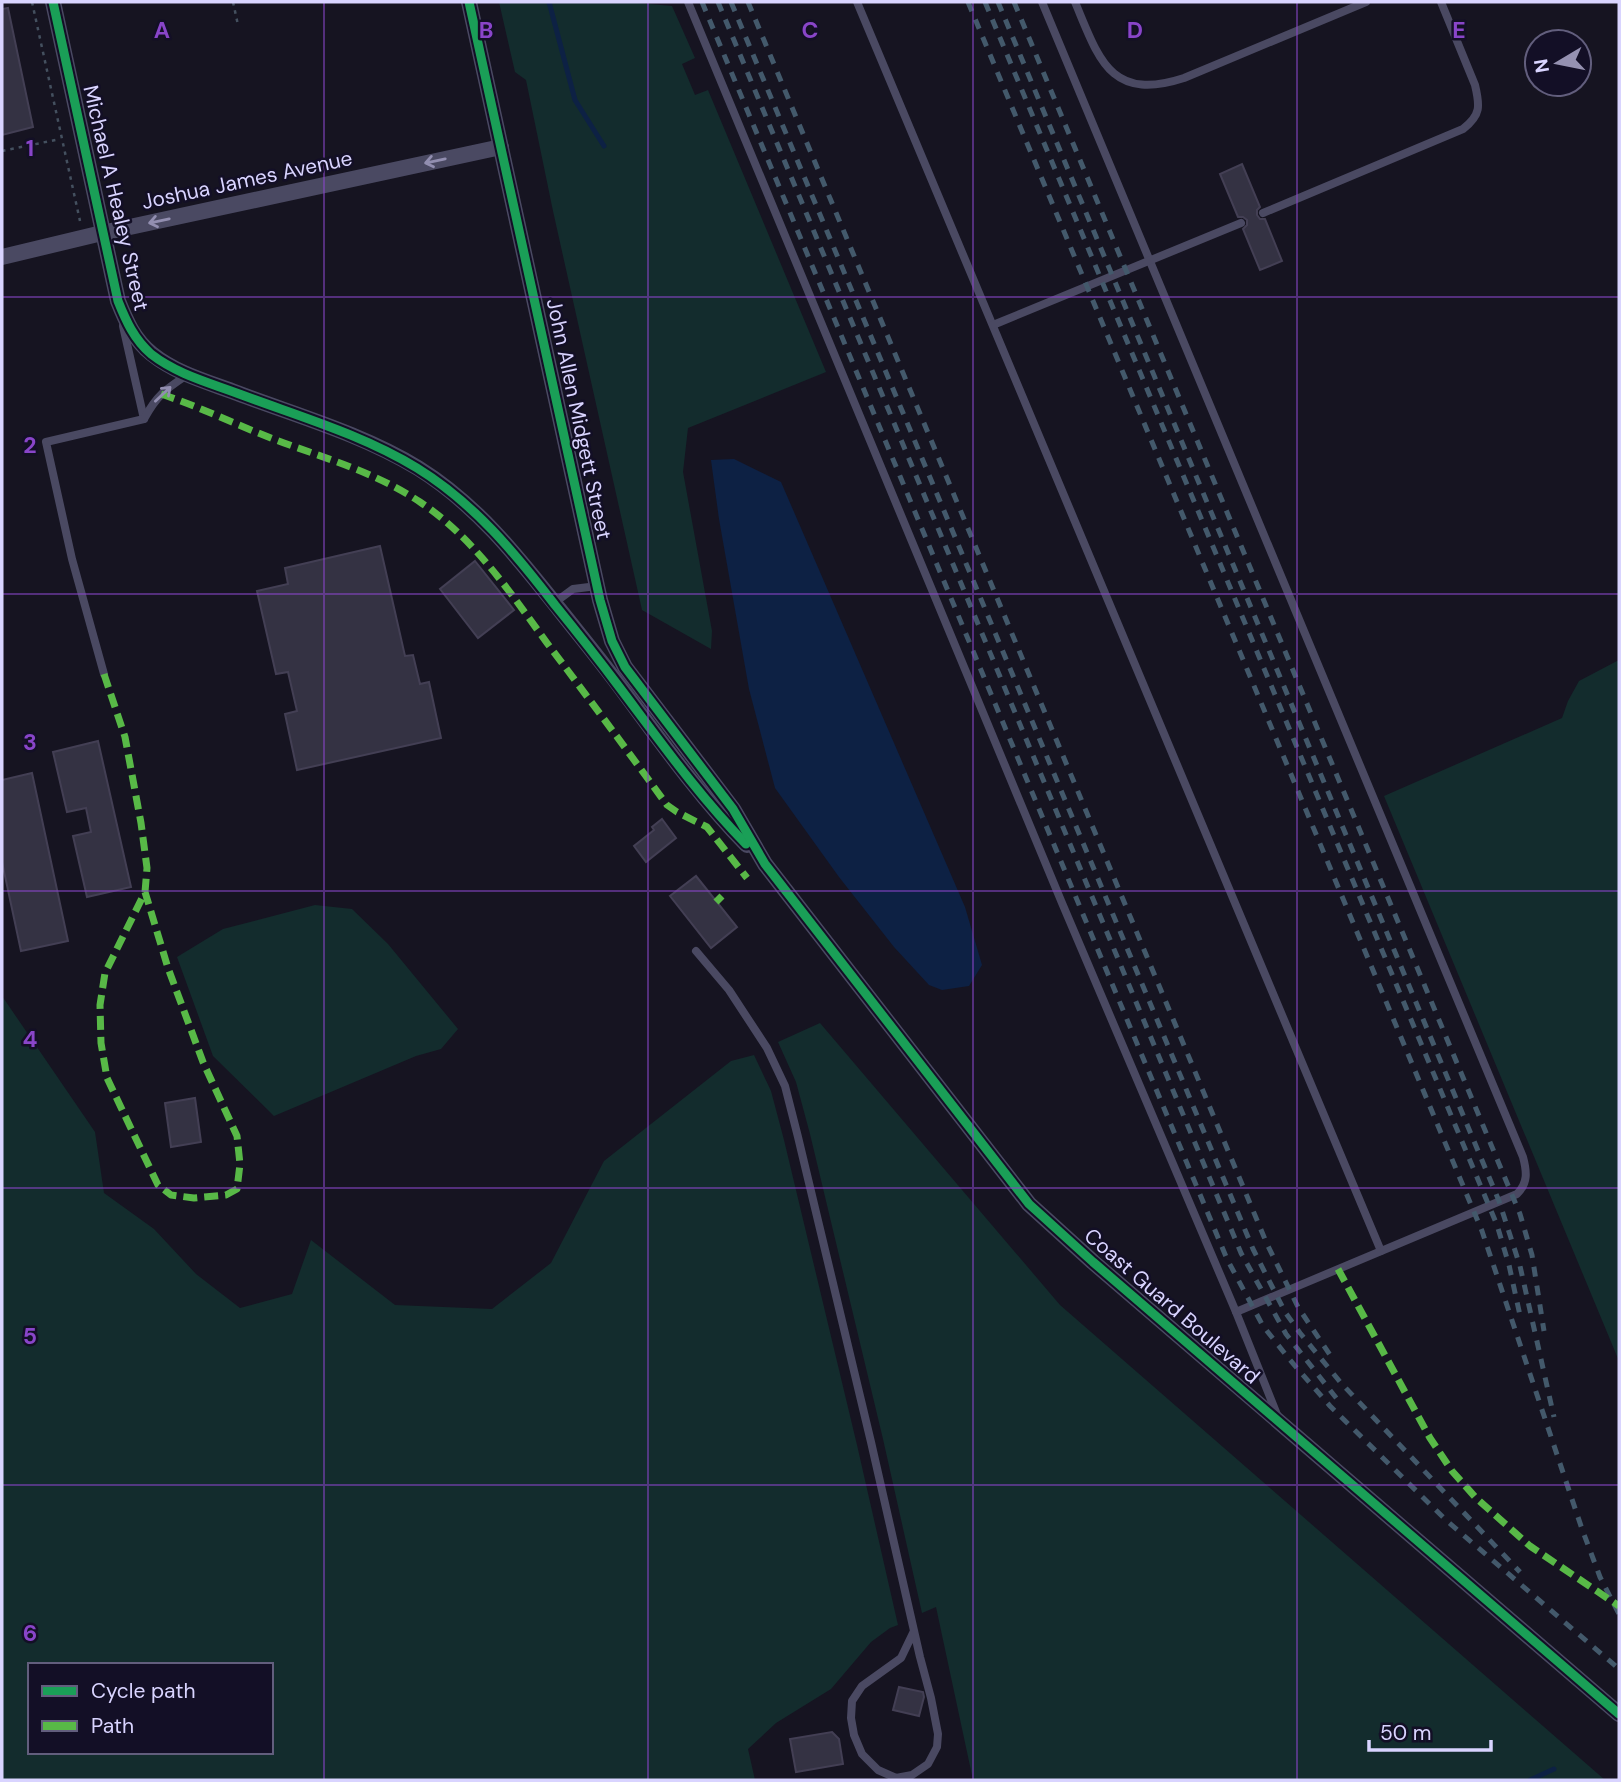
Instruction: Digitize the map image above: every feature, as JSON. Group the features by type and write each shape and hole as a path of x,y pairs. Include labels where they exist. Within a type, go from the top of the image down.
{"street":[{"name":"Michael A Healey Street","path":"53,2 118,301 131,331 140,342 179,372 346,433 421,470 452,492 512,550 727,813"},
{"name":"John Allen Midgett Street","path":"469,2 607,626 617,653 727,813"},
{"name":"Joshua James Avenue","path":"2,257 501,147"},
{"name":"Coast Guard Boulevard","path":"727,813 1029,1204 1619,1714"}],"lane":[{"path":"688,2 1280,1423"},
{"path":"858,2 1381,1251"},
{"path":"1042,2 1526,1168 1523,1188 1517,1194 1236,1312"},
{"path":"1076,2 1103,62 1125,79 1150,85 1184,78 1366,2"},
{"path":"1262,213 1463,129 1473,122 1478,112 1479,99 1441,2"},
{"path":"993,325 1241,222"},
{"path":"118,301 145,419"},
{"path":"104,674 72,559 46,442 145,419 155,400 187,375"},
{"path":"554,603 573,589 597,586"},
{"path":"696,951 746,1013 785,1086 871,1442 938,1734 937,1747 928,1764 912,1775 896,1777 878,1770 862,1754 852,1727 852,1701 862,1686 901,1658 914,1631"}],"path":[{"path":"32,2 83,238"},
{"path":"233,2 239,25"},
{"path":"2,151 61,138"}],"green space":[{"path":"499,2 627,2 672,6 695,58 682,64 695,95 708,90 826,372 688,428 683,472 712,631 711,649 642,610 526,80 515,72"},
{"path":"1617,661 1619,1361 1384,796 1562,718 1579,681"},
{"path":"315,905 352,909 388,944 458,1029 441,1049 416,1056 274,1116 213,1056 177,957 223,929"},
{"path":"2,996 95,1132 104,1193 154,1229 196,1274 240,1308 292,1294 311,1240 395,1305 492,1309 551,1263 604,1161 731,1061 754,1055 771,1091 784,1140 898,1625 871,1642 831,1689 776,1723 748,1749 755,1780 2,1780"},
{"path":"820,1023 1060,1305 1605,1780 973,1780 936,1607 922,1613 810,1134 796,1082 778,1042"}],"water":[{"path":"734,459 781,482 965,907 982,965 969,986 942,990 929,985 894,947 839,877 775,788 749,689 711,460"}],"building":[{"path":"8,8 33,127 2,135 2,9"},
{"path":"1242,164 1260,207 1257,215 1260,219 1265,219 1282,261 1260,270 1243,229 1247,220 1238,217 1220,174"},
{"path":"380,546 405,656 413,655 420,684 429,682 441,738 297,770 285,714 297,711 288,672 276,674 257,591 288,584 285,568"},
{"path":"475,561 514,610 478,638 440,589"},
{"path":"98,741 131,887 87,897 73,836 91,832 86,808 67,812 53,752"},
{"path":"32,773 68,941 21,951 2,862 2,780"},
{"path":"662,819 676,838 646,862 634,846 654,830 652,827"},
{"path":"696,876 737,927 711,948 670,896"},
{"path":"195,1098 201,1142 171,1147 165,1103"},
{"path":"899,1687 923,1692 919,1716 893,1710"},
{"path":"832,1732 839,1739 843,1764 796,1772 790,1739"}],"waterway":[{"path":"549,2 575,100 604,146"},
{"path":"1530,1780 1554,1769"}],"railway":[{"path":"702,2 1227,1259 1263,1326 1330,1406 1447,1521 1619,1669"},
{"path":"718,2 1241,1253 1286,1334 1337,1399"},
{"path":"731,2 1253,1249 1285,1312 1341,1383 1520,1572"},
{"path":"748,2 1267,1244 1298,1307 1332,1358"},
{"path":"968,2 1482,1231 1582,1529 1600,1577 1619,1614"},
{"path":"985,2 1497,1225 1521,1320"},
{"path":"998,2 1499,1201 1520,1266 1554,1417"},
{"path":"1014,2 1520,1214 1532,1255 1544,1331"}],"marked path":[{"path":"161,394 371,476 404,492 439,516 474,549 505,585 667,805 707,827 747,878"},
{"path":"104,674 125,737 147,868 145,892 105,973 100,1005 101,1043 107,1078 158,1185 171,1195 194,1198 226,1195 237,1189 240,1164 237,1136 203,1062 168,968 145,892"},
{"path":"716,902 722,896"},
{"path":"1338,1269 1430,1438 1452,1471 1476,1498 1530,1546 1619,1606"}],"cycle path":[{"path":"53,2 118,301 135,336 151,354 183,373 331,427 375,446 417,468 457,497 492,530 525,567 696,788 746,844"},
{"path":"469,2 600,600 612,641 625,667 733,809 765,864 1029,1204 1619,1714"}]}
